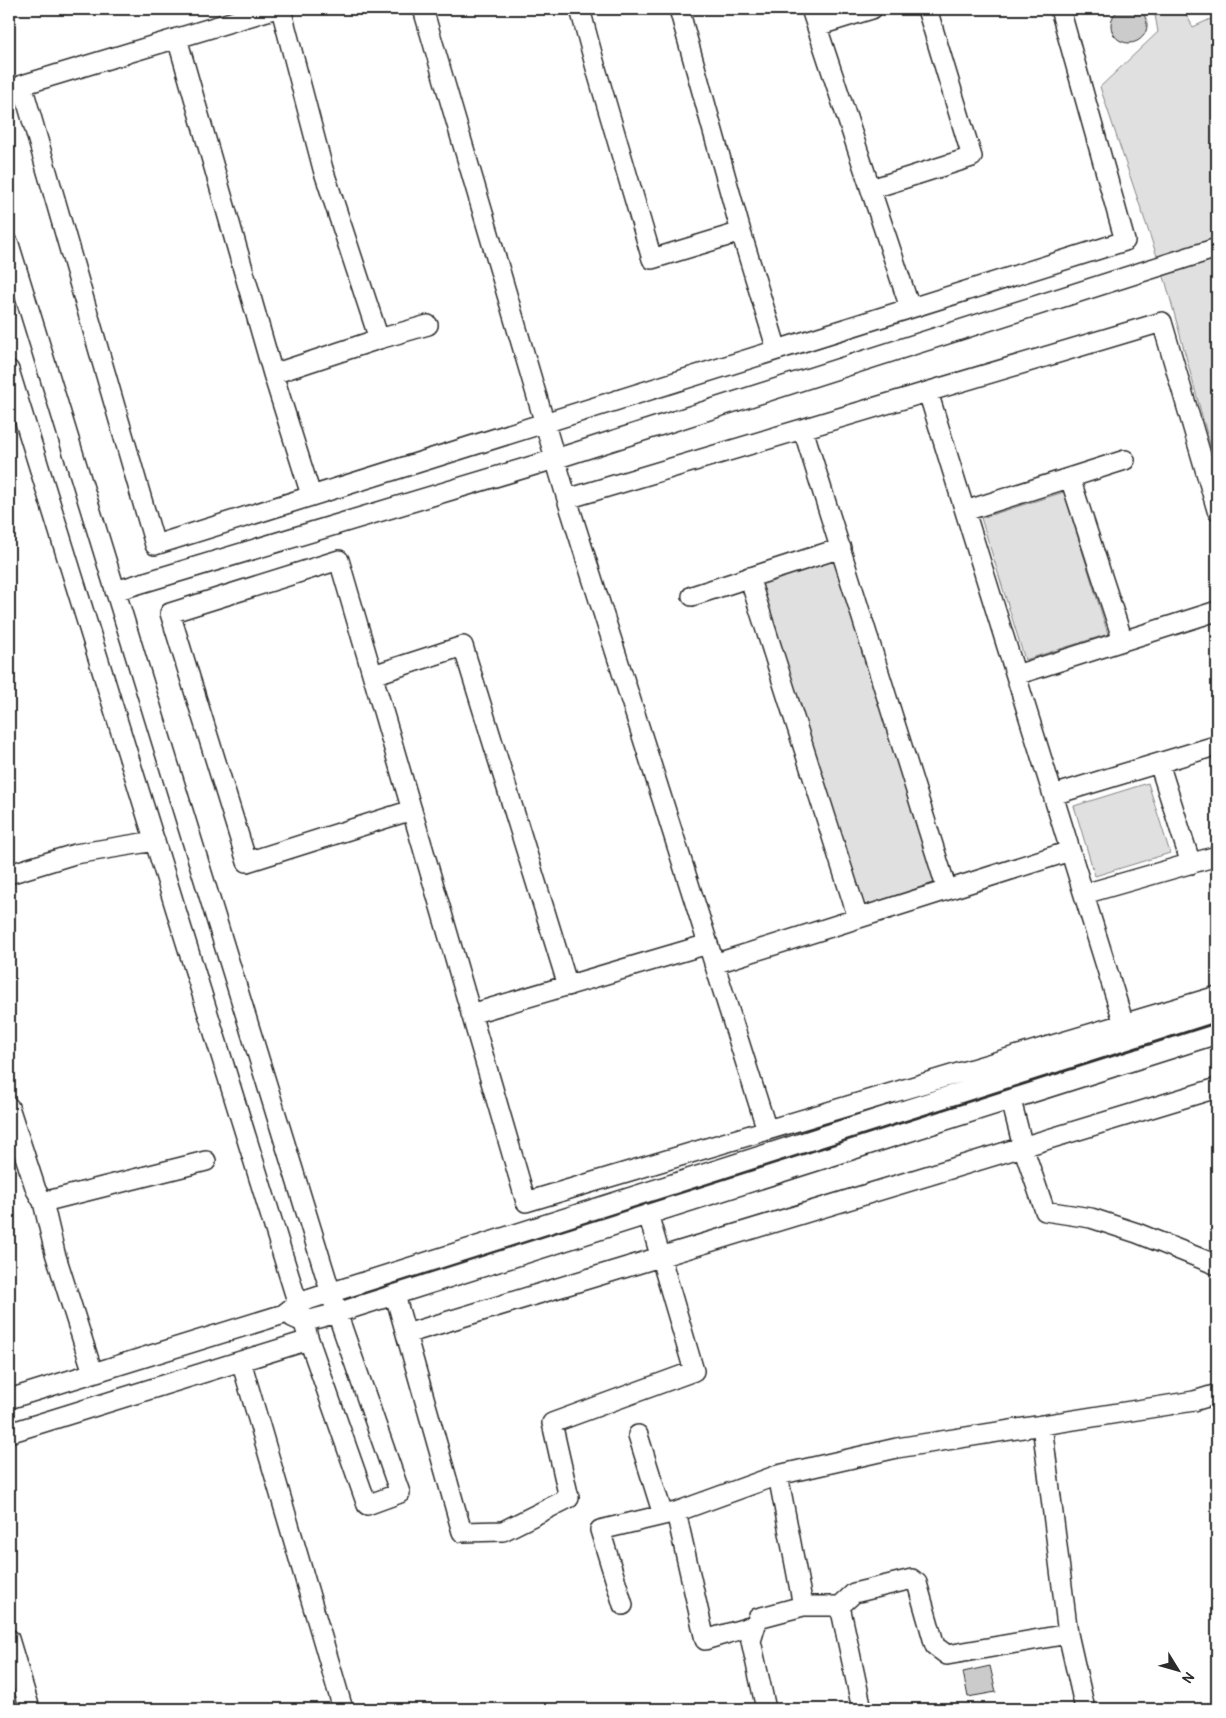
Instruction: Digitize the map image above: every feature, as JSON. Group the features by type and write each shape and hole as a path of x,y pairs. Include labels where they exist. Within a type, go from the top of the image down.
{"street":[{"path":"274,9 22,85 155,545 1125,241 1060,9"},
{"path":"281,9 323,169 379,339"},
{"path":"423,9 567,499 767,1130"},
{"path":"580,9 652,259 740,232"},
{"path":"679,9 740,232 777,350"},
{"path":"872,9 814,17 910,308"},
{"path":"871,189 972,157 927,9"},
{"path":"177,38 273,374 311,495"},
{"path":"9,244 337,1313 400,1493 367,1504 306,1331 291,1308 155,841 9,370"},
{"path":"115,591 555,459 1217,248"},
{"path":"567,499 1162,322 1217,510"},
{"path":"273,374 428,325"},
{"path":"928,392 1124,1024"},
{"path":"803,429 947,890"},
{"path":"965,511 1125,460"},
{"path":"1070,478 1123,641"},
{"path":"692,596 840,548"},
{"path":"412,810 247,862 170,613 339,560 472,1014 526,1202 1217,996"},
{"path":"749,578 858,918"},
{"path":"1016,675 1217,611"},
{"path":"372,675 463,646 568,986"},
{"path":"1053,795 1215,746"},
{"path":"1159,763 1191,864"},
{"path":"9,874 75,854 155,841"},
{"path":"714,964 1070,851"},
{"path":"1084,894 1217,856"},
{"path":"472,1014 708,944"},
{"path":"9,1399 291,1308 331,1293 1217,1011"},
{"path":"9,1433 241,1361 306,1331 337,1313 1217,1034"},
{"path":"406,1334 1217,1088"},
{"path":"1011,1100 1023,1147 1044,1211 1091,1218 1137,1233 1217,1265"},
{"path":"10,1113 36,1190 43,1202 55,1253 93,1373"},
{"path":"43,1202 206,1161"},
{"path":"395,1295 462,1532 503,1531 569,1498 552,1423 694,1371 648,1214"},
{"path":"241,1361 343,1709"},
{"path":"622,1605 600,1530 670,1514 778,1475 897,1448 1194,1401 1217,1394"},
{"path":"1042,1425 1068,1634 1085,1709"},
{"path":"638,1435 670,1514 705,1640 756,1625"},
{"path":"778,1475 804,1606"},
{"path":"766,1709 751,1641 758,1618 804,1606 840,1606 854,1593 912,1579 918,1583 935,1646 947,1655 1068,1634"},
{"path":"840,1606 862,1709"},
{"path":"9,1638 30,1709"}],"shaded area":[{"path":"1154,9 1183,9 1193,27 1217,16 1217,471 1166,283 1100,87 1158,32"},
{"path":"1064,492 1108,634 1025,660 981,518"},
{"path":"835,560 936,882 863,906 762,583"},
{"path":"1148,783 1170,853 1095,876 1074,806"}],"building":[{"path":"1129,7 1136,8 1142,12 1146,18 1146,32 1142,38 1136,42 1129,43 1122,42 1116,38 1112,32 1111,25 1112,18 1116,12 1122,8"},
{"path":"990,1666 996,1692 968,1697 963,1672"}]}
